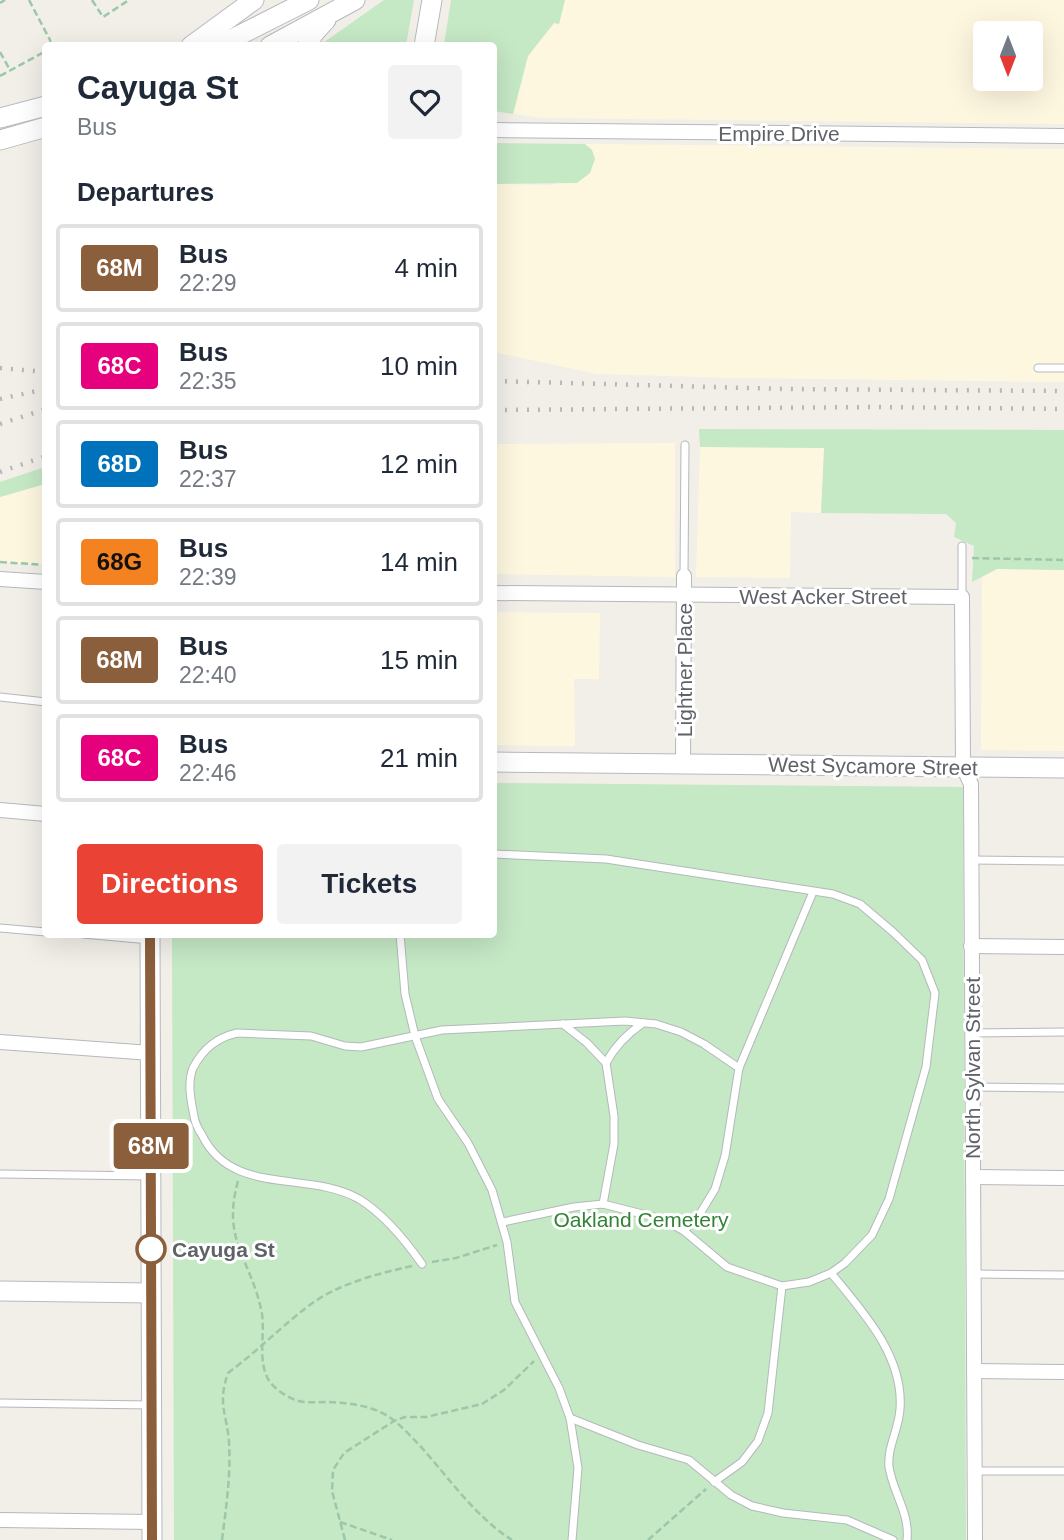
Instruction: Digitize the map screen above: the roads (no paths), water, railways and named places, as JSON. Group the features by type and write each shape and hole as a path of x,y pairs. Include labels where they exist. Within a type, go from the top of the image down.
{"street":[{"path":"196,42 254,0"},
{"path":"226,42 309,0"},
{"path":"425,42 432,0"},
{"path":"277,42 349,3"},
{"path":"309,42 313,33 349,3"},
{"path":"0,118 42,107"},
{"path":"1,139 42,128"},
{"name":"Empire Drive","path":"497,130 1064,136"},
{"path":"1,139 42,137"},
{"name":"Lightner Place","path":"683,764 684,576"},
{"path":"0,579 42,582"},
{"name":"West Acker Street","path":"497,593 962,597"},
{"name":"North Sylvan Street","path":"962,597 963,767 971,783 975,1540"},
{"name":"West Sycamore Street","path":"497,762 1064,768"},
{"path":"0,810 42,814"},
{"path":"0,1520 152,1531 150,938"},
{"path":"971,946 1064,947"},
{"path":"0,1042 150,1053"},
{"path":"973,1177 1064,1178"},
{"path":"0,1291 151,1293"},
{"path":"974,1371 1064,1371"}],"lane":[{"path":"1038,368 1064,368"},
{"path":"684,576 685,446"},
{"path":"962,546 962,597"},
{"path":"0,697 42,702"},
{"path":"497,854 606,859 833,894 860,904 922,960 935,993 926,1067 889,1199 872,1235 845,1263 831,1273 809,1282 782,1286 727,1266 684,1231 662,1219 603,1204 574,1207 503,1222"},
{"path":"971,860 1064,861"},
{"path":"684,1231 701,1212 715,1189 724,1156 739,1068 813,892"},
{"path":"0,928 42,932"},
{"path":"400,938 405,994 415,1036 438,1099 468,1143 492,1191 503,1222 515,1302 559,1388 570,1418 578,1468 572,1540"},
{"path":"422,1264 404,1239 361,1200 327,1187 261,1179 240,1172 220,1160 207,1146 195,1121 190,1095 192,1071 205,1048 237,1033 312,1036 345,1046 361,1047 442,1030 625,1021 656,1024 681,1032 705,1044 739,1068"},
{"path":"606,1063 627,1034 643,1023"},
{"path":"563,1024 606,1063 614,1116 614,1144 603,1204"},
{"path":"972,1032 1064,1032"},
{"path":"972,1087 1064,1088"},
{"path":"0,1174 151,1176"},
{"path":"831,1273 856,1303 883,1343 899,1380 900,1411 892,1438 889,1466 908,1520 906,1540"},
{"path":"972,1274 1064,1275"},
{"path":"714,1482 742,1462 758,1441 768,1413 782,1286"},
{"path":"0,1403 151,1405"},
{"path":"570,1418 638,1445 689,1460 731,1495 752,1506 783,1513 847,1520 893,1540"},
{"path":"974,1471 1064,1471"}],"railway":[{"path":"0,368 42,372"},
{"path":"497,381 786,389 1064,391"},
{"path":"0,399 42,390"},
{"path":"497,410 875,407 1064,409"},
{"path":"0,424 42,410"},
{"path":"0,472 42,457"}],"place":[{"name":"Cayuga St","path":"151,1249"}],"park label":[{"name":"Oakland Cemetery","path":"641,1219"}]}
